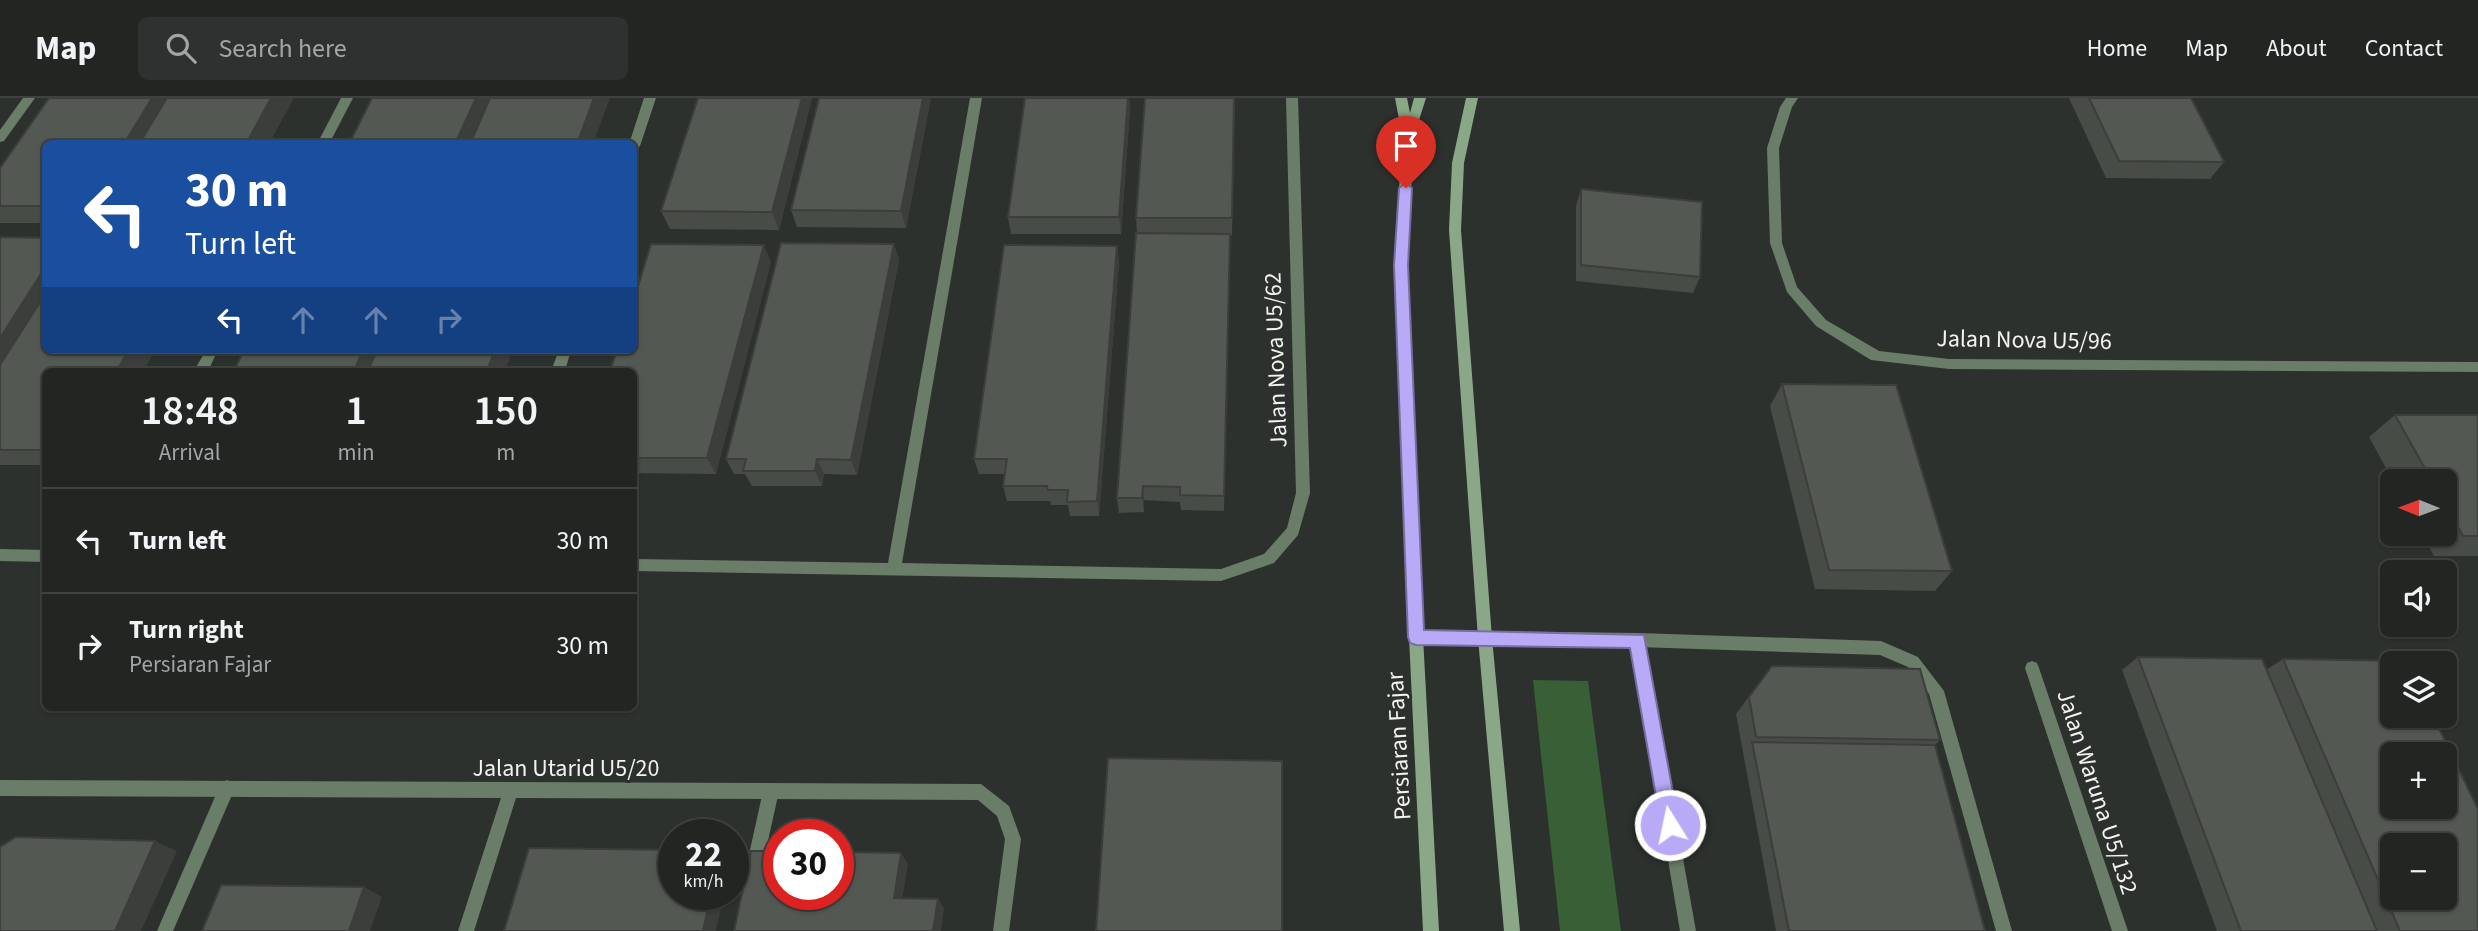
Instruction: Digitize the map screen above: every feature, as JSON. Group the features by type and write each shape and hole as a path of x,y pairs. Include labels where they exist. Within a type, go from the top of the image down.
{"main road":[{"path":"1401,98 1408,136"},
{"name":"Persiaran Fajar","path":"1420,98 1408,136 1401,265 1431,931"},
{"path":"1472,98 1458,163 1455,230 1485,638 1511,931"}],"street":[{"path":"0,138 29,98"},
{"path":"325,140 347,98"},
{"path":"636,140 650,98"},
{"path":"894,570 976,98"},
{"name":"Jalan Nova U5/62","path":"637,565 1220,575 1269,559 1293,531 1303,493 1292,98"},
{"name":"Jalan Nova U5/96","path":"1792,98 1786,107 1773,148 1776,243 1791,289 1821,323 1876,356 1949,364 2478,367"},
{"path":"0,555 42,556"},
{"path":"1416,637 1638,640 1881,648 1913,662 1936,691 2004,931"},
{"path":"1638,640 1688,931"},
{"name":"Jalan Waruna U5/132","path":"2032,668 2120,931"},
{"name":"Jalan Utarid U5/20","path":"0,788 981,792 1003,811 1013,839 1001,931"},
{"path":"165,931 227,788"},
{"path":"466,931 511,790"},
{"path":"751,880 771,791"}],"green space":[{"path":"1533,680 1588,681 1621,931 1560,931"}],"building":[{"path":"49,98 152,98 126,140 42,140 42,206 0,206 0,168"},
{"path":"167,98 271,98 248,140 141,140"},
{"path":"372,98 476,98 457,140 351,140"},
{"path":"490,98 594,98 578,140 472,140"},
{"path":"698,98 802,98 772,212 661,211"},
{"path":"819,98 923,98 901,211 791,210"},
{"path":"1025,98 1128,98 1119,217 1008,217"},
{"path":"1145,98 1234,98 1232,218 1136,218"},
{"path":"2089,98 2191,98 2224,162 2119,161"},
{"path":"1581,189 1702,202 1700,277 1581,265"},
{"path":"1136,233 1230,234 1224,496 1180,495 1180,487 1143,486 1142,498 1117,498"},
{"path":"0,237 42,238 42,272 0,338"},
{"path":"781,243 894,244 851,460 817,459 815,471 743,471 746,459 726,459"},
{"path":"651,244 764,245 707,458 637,458 637,368 611,368 616,354 637,354 637,289"},
{"path":"1004,245 1117,246 1097,501 1067,502 1068,490 1048,490 1047,486 1003,486 1007,459 974,459"},
{"path":"42,299 42,354 126,354 119,368 42,368 42,450 0,450 0,365"},
{"path":"242,354 361,354 355,368 235,368"},
{"path":"375,354 493,354 488,368 369,368"},
{"path":"1782,384 1896,385 1952,571 1829,570"},
{"path":"2395,415 2478,415 2478,536 2463,536 2457,525 2457,469 2425,469"},
{"path":"2138,657 2262,659 2377,931 2241,931"},
{"path":"2283,659 2380,661 2380,728 2439,728 2446,742 2380,742 2380,819 2457,819 2457,766 2478,809 2478,931 2400,931 2391,910 2457,910 2457,833 2380,833 2380,885"},
{"path":"1772,666 1920,669 1940,740 1756,737 1749,697"},
{"path":"1752,742 1935,745 1985,931 1789,931"},
{"path":"1108,758 1282,761 1282,931 1096,931"},
{"path":"16,837 155,841 115,931 0,931 0,847"},
{"path":"529,848 658,850 658,910 708,910 703,931 504,931"},
{"path":"751,851 763,851 763,910 854,910 854,852 901,853 894,898 938,899 933,931 734,931 738,910 749,910"},
{"path":"221,885 364,887 349,931 202,931"}],"route":[{"path":"1406,188 1401,265 1416,637 1638,640 1670,825"}]}
